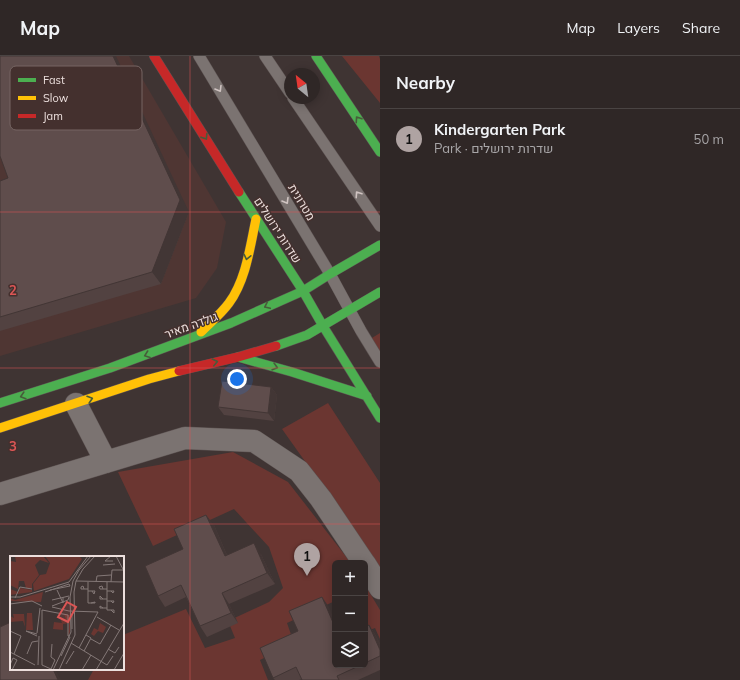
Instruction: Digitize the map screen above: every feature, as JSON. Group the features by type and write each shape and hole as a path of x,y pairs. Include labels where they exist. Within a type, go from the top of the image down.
{"street":[{"name":"שדרות ירושלים","path":"154,56 303,291 380,418"},
{"path":"316,56 380,152"},
{"path":"197,336 229,303 236,293 244,269 256,219"},
{"name":"גולדה מאיר","path":"0,403 110,368 231,323 303,291 380,245"},
{"path":"0,428 149,379 272,348 323,326 380,292"},
{"path":"238,357 292,372 367,396"},
{"path":"76,404 106,462"},
{"path":"0,494 185,438 254,441 299,471 321,499 362,560"},
{"path":"368,569 380,588"}],"lane":[{"name":"מטרונית","path":"199,56 330,274 361,331 380,362"},
{"path":"265,56 284,84"},
{"path":"297,104 380,226"}],"shaded area":[{"path":"0,56 129,56 135,66 10,66 10,130 142,130 142,78 226,222 217,268 196,298 0,356"},
{"path":"342,56 379,56 380,103"},
{"path":"380,333 380,363 367,341"},
{"path":"328,403 380,483 380,577 319,481 282,429"},
{"path":"233,452 288,482 349,560 332,560 332,602 287,623 294,643 260,660 268,680 88,680 93,670 124,670 124,635 186,609 205,648 235,638 228,621 269,602 283,588 269,547 234,509 153,546 118,472"},
{"path":"368,590 380,610 380,639 375,628 368,631"}],"building":[{"path":"0,56 113,56 118,66 10,66 10,130 142,130 142,118 180,200 152,272 0,317 0,181 8,178 0,156"},
{"path":"222,381 271,387 268,413 218,407"},
{"path":"206,515 225,556 254,543 267,573 222,593 231,613 200,626 181,585 158,596 145,566 183,549 174,529"},
{"path":"322,597 332,620 332,668 354,668 337,676 339,680 302,680 296,667 273,678 260,648 298,631 289,611"},
{"path":"10,622 10,670 53,670 58,680 0,680 0,627"},
{"path":"368,626 380,650 380,656 368,662 368,632"}],"traffic: fast":[{"path":"316,56 380,152"},
{"path":"239,192 303,291 380,418"},
{"path":"0,403 110,368 231,323 303,291 380,245"},
{"path":"276,346 307,335 380,292"},
{"path":"238,357 292,372 367,396"}],"traffic: slow":[{"path":"201,332 223,311 240,284 247,263 256,219"},
{"path":"0,428 149,379 179,371"}],"traffic: jam":[{"path":"154,56 239,192"},
{"path":"179,371 276,346"}],"place":[{"name":"Kindergarten Park","path":"307,576"}]}
